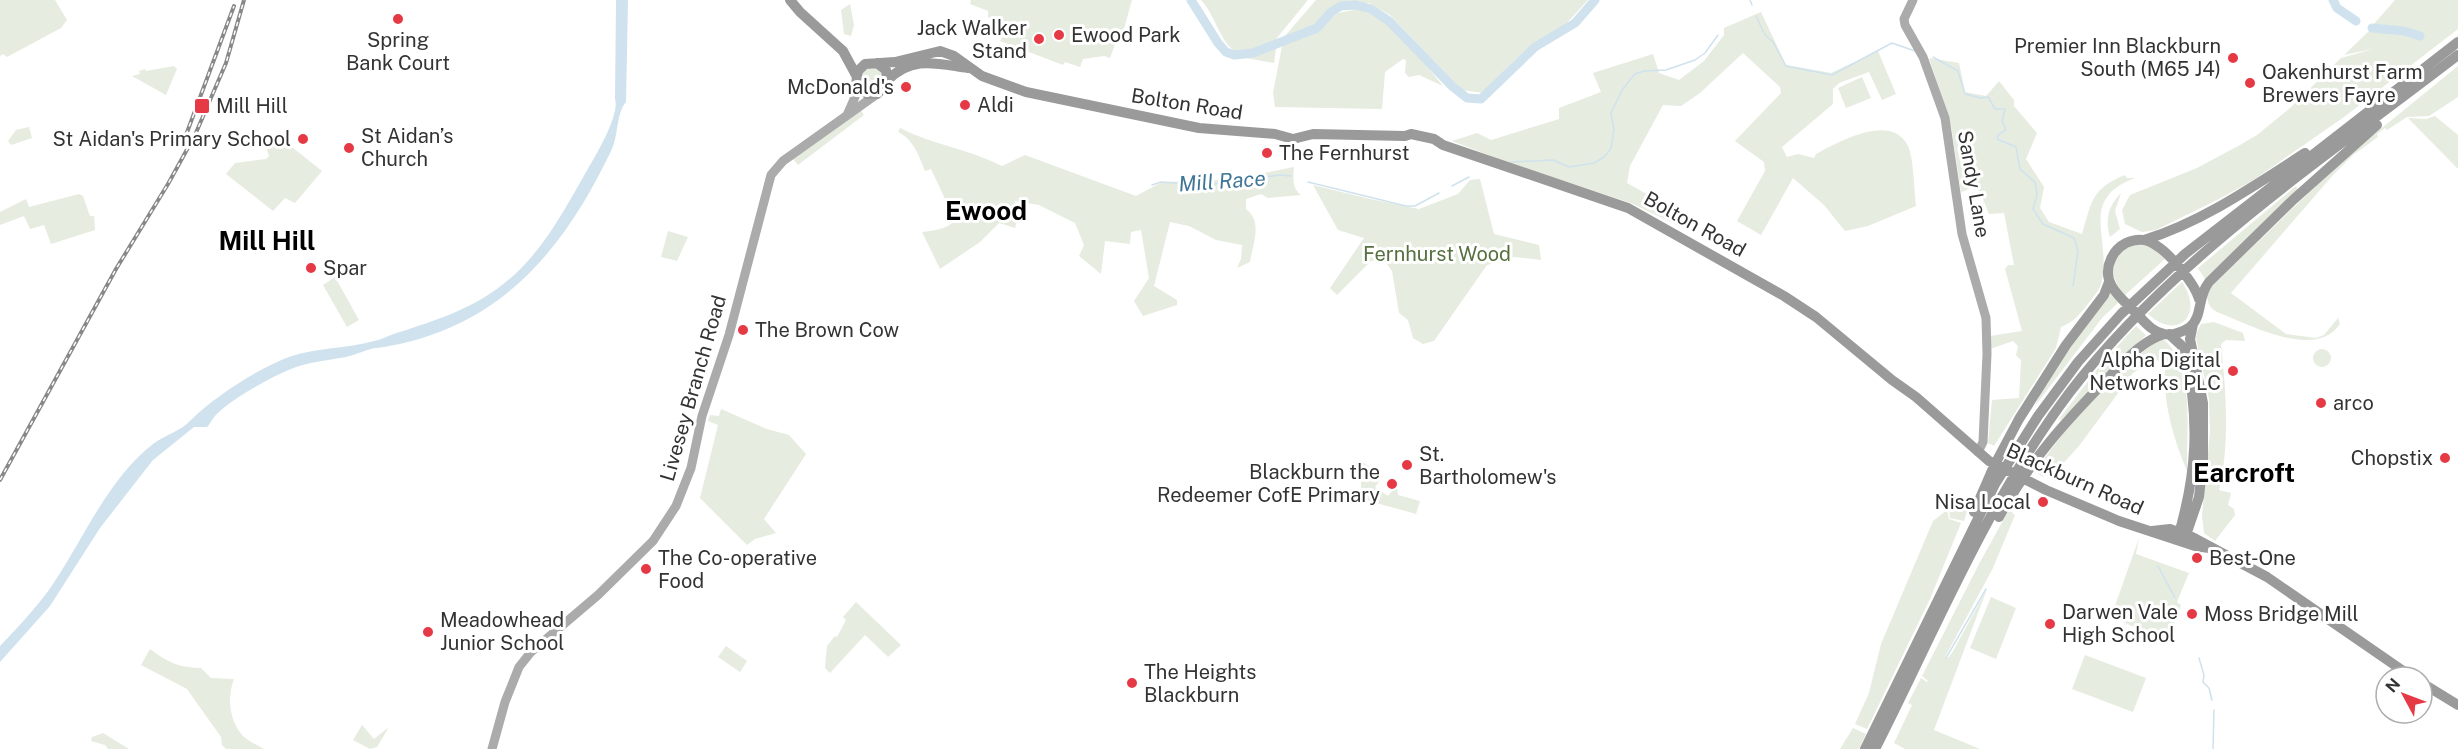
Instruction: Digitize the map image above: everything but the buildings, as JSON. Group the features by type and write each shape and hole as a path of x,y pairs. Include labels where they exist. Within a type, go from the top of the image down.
{"highway":[{"path":"790,0 843,51 886,70 888,80 886,88 877,94 862,92 843,51"},
{"path":"2004,458 2058,388 2121,314 2167,270 2458,42"},
{"path":"856,80 861,67 873,63 895,62 934,51 939,57 953,65"},
{"name":"Bolton Road","path":"934,51 954,56 968,68 994,82 1026,92 1202,128 1275,134 1293,139 1313,134 1421,135 1438,141 1442,145 1628,208 1784,296 1844,339 1902,388"},
{"path":"2023,468 2071,391 2143,309 2193,263 2264,204 2458,55"},
{"name":"Bolton Road","path":"888,80 904,68 916,63 927,62 968,68"},
{"path":"2207,545 2196,530 2195,512 2202,469 2204,435 2200,382 2190,339 2193,324 2198,315 2199,299 2206,284 2294,199 2445,65"},
{"path":"1875,749 1940,618 2000,487 2004,458 2048,372 2104,295 2109,282 2108,266 2117,250 2127,243 2163,234 2245,191 2368,112"},
{"path":"2144,240 2163,251 2195,288 2199,299"},
{"path":"2109,282 2116,294 2149,326 2167,334 2181,345 2185,354 2196,422 2194,464 2179,536"},
{"path":"1865,749 1934,607 2000,487 2023,468 2120,366 2151,339 2183,331 2193,324"},
{"name":"Blackburn Road","path":"1902,388 1989,461 2046,490 2119,521 2152,532 2179,536 2207,545 2267,577 2395,665"},
{"path":"2179,536 2195,512"},
{"path":"2434,690 2458,705"}],"main road":[{"name":"Sandy Lane","path":"1913,0 1905,22 1932,80 1945,118 1962,234 1986,318 1988,354 1983,442 1978,452"},
{"path":"847,115 855,97 856,80"},
{"name":"Livesey Branch Road","path":"492,749 505,702 519,667 531,652 598,595 653,541 676,506 691,468 702,416 729,335 771,175 783,161 877,94"}],"green space":[{"path":"0,0 55,0 67,20 61,28 7,57 3,54 0,56"},
{"name":"Ewood Park","path":"971,0 1132,0 1121,40 1117,39 1110,58 1104,56 1083,59 1080,67 1065,62 1063,65 1000,41 1002,38 989,33 993,20 988,17 988,11 970,4"},
{"path":"1201,0 1308,0 1272,44 1255,50 1234,51 1224,39"},
{"path":"1316,0 1588,0 1564,26 1531,46 1518,57 1483,93 1462,90 1390,15 1369,3 1341,3 1326,12 1314,26 1284,37"},
{"path":"2395,0 2458,0 2458,29 2344,117 2252,181 2156,230 2142,232 2125,224 2122,210 2130,195 2197,168 2257,135 2290,108 2341,58 2373,49 2344,55 2369,31 2418,37 2421,35 2406,29 2373,25"},
{"path":"850,4 854,25 851,36 844,34 841,10"},
{"path":"1358,9 1371,14 1395,31 1416,52 1443,86 1419,75 1409,77 1405,73 1406,60 1403,59 1385,72 1382,109 1275,107 1273,93 1282,46 1319,30 1338,13"},
{"path":"1761,12 1786,65 1831,73 1878,51 1896,94 1882,100 1869,72 1839,83 1833,89 1833,104 1782,147 1787,157 1798,154 1814,158 1816,154 1851,137 1878,130 1890,131 1900,136 1908,146 1913,167 1916,206 1868,226 1845,231 1824,205 1793,178 1761,235 1737,221 1765,171 1764,162 1735,141 1781,93 1780,87 1743,53 1700,93 1681,106 1663,105 1630,166 1627,183 1650,196 1667,202 1679,226 1631,203 1512,164 1452,141 1477,133 1491,140 1559,119 1559,108 1601,92 1593,73 1653,54 1659,73 1679,80 1704,61 1724,35 1724,28"},
{"path":"1276,48 1274,63 1240,57 1254,55"},
{"path":"1929,58 1959,63 1965,92 1986,96 1999,81 2014,100 2014,106 2037,133 2026,159 2044,187 2040,208 2049,222 2082,234 2094,197 2099,191 2105,185 2125,175 2127,178 2135,178 2118,187 2107,197 2102,208 2100,221 2104,264 2098,290 2076,318 2061,327 2056,348 1994,446 1988,443 1992,400 2019,398 2021,360 2016,355 2018,346 2013,341 1990,349 1990,336 2022,331 2005,269 2008,265 2014,265 2004,213 1989,214 1980,192 1975,187 1961,192 1951,125"},
{"path":"174,66 177,69 166,95 132,76 140,74 139,71 145,69 146,71"},
{"path":"2458,66 2458,97 2429,116 2407,117 2377,134 2378,137 2353,155 2333,175 2231,293 2286,334 2316,338 2324,335 2338,318 2340,324 2329,335 2315,339 2299,340 2281,336 2263,331 2212,308 2208,300 2208,290 2345,158"},
{"path":"873,67 883,74 884,78 877,88 873,89 863,82 862,78 869,68"},
{"path":"1862,77 1871,98 1846,108 1838,88"},
{"path":"860,109 864,115 798,165 793,159"},
{"path":"2435,116 2458,135 2458,169 2408,118 2426,119"},
{"path":"29,127 32,138 11,145 8,141 16,130"},
{"path":"900,128 1002,166 1025,155 1136,196 1162,182 1205,181 1249,176 1294,167 1293,179 1301,195 1268,198 1261,194 1246,199 1246,209 1256,226 1250,262 1237,268 1241,259 1242,245 1216,240 1189,226 1170,222 1154,286 1177,300 1177,305 1143,316 1134,301 1149,278 1141,230 1131,232 1130,244 1105,241 1101,274 1079,256 1084,245 1075,223 1039,205 1014,201 1020,209 1015,228 999,223 980,242 940,269 922,232 947,226 959,216 953,206 947,203 931,169 925,171 912,144 898,132"},
{"path":"265,133 288,144 322,171 295,203 285,198 273,211 226,174 235,163 266,159 269,156 263,137"},
{"name":"Fernhurst Wood","path":"1480,179 1494,234 1539,245 1541,260 1514,257 1487,265 1434,341 1423,344 1413,338 1408,320 1399,313 1392,271 1384,260 1371,261 1337,295 1330,288 1364,238 1338,230 1313,185 1419,209 1458,194 1470,180"},
{"path":"2296,186 2298,190 2205,279 2198,268"},
{"path":"2121,193 2115,211 2120,229 2110,237 2109,214 2113,203"},
{"path":"79,194 83,196 90,216 94,216 95,230 51,244 44,225 30,229 24,216 0,225 0,212 26,199 29,207"},
{"path":"668,231 688,237 677,261 661,257"},
{"path":"2131,244 2150,246 2165,259 2125,295 2119,288 2113,268 2118,255"},
{"path":"335,277 359,320 347,327 323,285"},
{"path":"2182,282 2190,305 2189,314 2184,321 2178,325 2169,325 2159,322 2148,314"},
{"path":"2109,289 2120,301 2102,318 2035,406 2046,381"},
{"path":"2214,322 2243,333 2245,341 2226,340 2221,344 2226,436 2219,490 2231,493 2228,505 2234,509 2235,515 2215,541 2204,533 2202,515 2210,432 2209,399 2196,338 2201,324"},
{"path":"2136,326 2146,335 2061,420 2059,419 2102,363"},
{"path":"2162,338 2173,350 2185,382 2188,419 2187,471 2170,420 2165,368 2158,360 2133,373 2079,446 2059,468 2049,467 2043,477 2035,472 2093,399 2127,365"},
{"path":"2322,349 2330,354 2331,358 2326,366 2322,367 2314,362 2313,358 2318,350"},
{"path":"721,409 767,429 789,435 806,454 764,519 776,533 755,539 747,545 700,498 718,425 708,421 710,415 719,416"},
{"path":"1364,463 1383,476 1375,487 1388,496 1397,485 1398,495 1420,501 1416,514 1362,499 1360,468"},
{"path":"1972,495 1964,521 1950,518 1949,508"},
{"path":"1947,510 1949,519 1961,523 1930,599 1867,729 1855,724 1869,693 1881,644 1933,521"},
{"path":"2009,510 2015,515 1993,568 1945,657 1948,658 1952,653 1987,589 1934,730 1980,749 1905,749 1894,743 1912,705 1908,703 1921,678 1928,681 1922,676"},
{"path":"2139,538 2136,554 2189,573 2177,602 2181,605 2167,641 2111,617"},
{"path":"1991,597 2016,608 1996,659 1970,648"},
{"path":"856,602 901,645 888,657 865,635 830,673 825,668 827,646 835,636 837,637 846,620 843,617"},
{"path":"726,646 747,661 740,672 718,657"},
{"path":"150,649 174,663 201,668 211,678 234,679 230,701 232,716 238,730 245,738 264,749 226,749 222,745 221,737 187,689 141,665"},
{"path":"2085,655 2146,678 2133,712 2072,689"},
{"path":"362,725 374,739 389,727 377,747 370,749 353,740"},
{"path":"1853,728 1866,734 1859,749 1840,749"},
{"path":"103,733 129,749 108,749 105,745 91,741 92,737"}],"water":[{"path":"616,0 628,0 626,102 621,112 614,143 578,212 534,269 498,300 470,318 440,332 392,346 288,370 267,380 224,407 207,427 194,427 153,460 100,528 50,606 0,662 0,646 47,592 123,474 153,444 183,427 212,402 264,368 310,351 376,341 449,315 489,294 529,260 562,214 598,151 611,123 616,105"}],"waterway":[{"path":"1191,0 1218,43 1226,52 1234,55 1253,53 1317,28 1331,12 1341,6 1356,5 1371,9 1389,21 1453,87 1467,98 1481,99 1535,47 1575,23 1595,0"},
{"path":"1750,0 1752,5"},
{"path":"2333,0 2337,8 2356,21"},
{"path":"1756,16 1765,35 1773,42 1786,66 1832,75 1892,43 1915,51"},
{"path":"2372,28 2404,31 2420,36"},
{"name":"Mill Race","path":"1511,162 1553,160 1569,167 1594,163 1604,157 1611,148 1614,130 1611,113 1622,90 1635,74 1644,71 1666,70 1695,60 1705,53 1718,35"},
{"path":"1933,57 1958,71 1965,94 1981,98 1988,97 1995,109 2005,109 2002,121 2006,130 1999,134 1997,139 2016,147 2020,169 2035,182 2037,195 2033,209 2043,224 2074,238 2078,251 2073,286"},
{"name":"Mill Race","path":"1152,185 1161,182 1207,185 1280,175 1291,176"},
{"name":"Mill Race","path":"1452,186 1469,177"},
{"name":"Mill Race","path":"1308,182 1406,206 1415,206 1439,193"},
{"path":"2158,566 2175,598"},
{"path":"1946,658 1986,589"},
{"path":"2199,658 2204,675 2203,682 2209,688 2212,700"},
{"path":"2213,749 2214,710"}],"railway":[{"path":"0,480 116,269 195,135 226,63 244,0"},
{"path":"186,135 234,6"}],"place":[{"name":"Spring Bank Court","path":"398,19"},
{"name":"Ewood Park","path":"1059,35"},
{"name":"Jack Walker Stand","path":"1039,39"},
{"name":"Premier Inn Blackburn South (M65 J4)","path":"2233,58"},
{"name":"Oakenhurst Farm Brewers Fayre","path":"2250,83"},
{"name":"McDonald's","path":"906,87"},
{"name":"Aldi","path":"965,105"},
{"name":"Mill Hill","path":"202,106"},
{"name":"St Aidan's Primary School","path":"303,139"},
{"name":"St Aidan’s Church","path":"349,148"},
{"name":"The Fernhurst","path":"1267,153"},
{"name":"Spar","path":"311,268"},
{"name":"The Brown Cow","path":"743,330"},
{"name":"Alpha Digital Networks PLC","path":"2233,371"},
{"name":"arco","path":"2321,403"},
{"name":"Chopstix","path":"2445,458"},
{"name":"St. Bartholomew's","path":"1407,465"},
{"name":"Blackburn the Redeemer CofE Primary","path":"1392,484"},
{"name":"Nisa Local","path":"2043,502"},
{"name":"Best-One","path":"2197,558"},
{"name":"The Co-operative Food","path":"646,569"},
{"name":"Moss Bridge Mill","path":"2192,614"},
{"name":"Darwen Vale High School","path":"2050,624"},
{"name":"Meadowhead Junior School","path":"428,632"},
{"name":"The Heights Blackburn","path":"1132,683"}],"district":[{"name":"Ewood","path":"986,210"},
{"name":"Mill Hill","path":"267,240"},
{"name":"Earcroft","path":"2244,472"}]}
